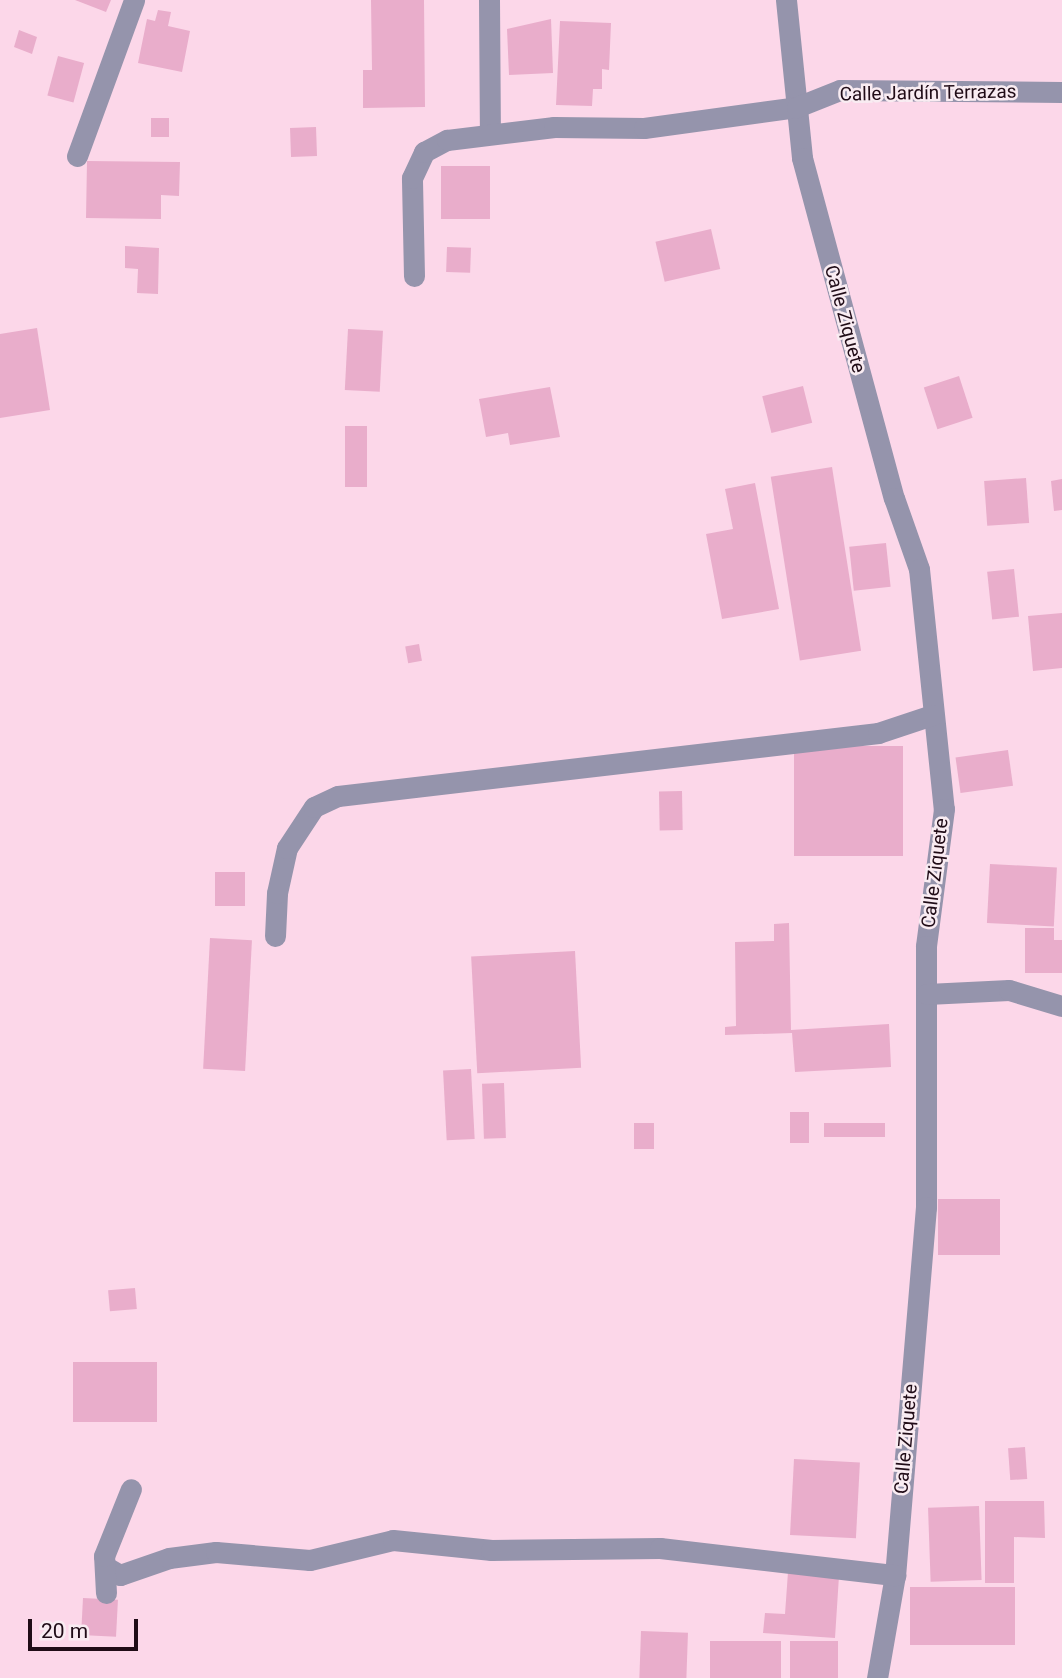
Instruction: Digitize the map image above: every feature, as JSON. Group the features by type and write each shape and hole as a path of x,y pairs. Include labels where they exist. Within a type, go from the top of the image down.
{"street":[{"path":"77,156 134,0"},
{"path":"489,0 490,134"},
{"name":"Calle Ziquete","path":"786,0 803,158 894,498 919,569 927,618 932,715 944,809 926,946 926,1207 895,1574 877,1678"},
{"name":"Calle Jardín Terrazas","path":"414,276 412,178 424,152 447,139 554,127 644,128 797,107 841,90 1062,92"},
{"path":"275,936 276,893 287,848 314,807 338,796 878,733 932,715"},
{"path":"927,994 1009,990 1062,1006"},
{"path":"106,1593 108,1569 104,1556 131,1489"},
{"path":"108,1569 120,1575 169,1558 216,1552 310,1560 393,1540 491,1550 660,1548 895,1574"}],"building":[{"path":"75,0 111,0 106,12"},
{"path":"371,0 424,0 425,107 363,108 363,70 372,70"},
{"path":"158,10 171,12 168,26 190,31 182,72 138,63 147,19 155,21"},
{"path":"551,19 553,73 509,75 507,29"},
{"path":"560,21 611,23 609,70 602,69 602,89 593,89 592,106 556,105"},
{"path":"19,30 37,37 32,54 14,47"},
{"path":"58,56 84,63 73,103 47,96"},
{"path":"151,118 169,118 169,137 151,137"},
{"path":"316,127 317,156 291,157 290,128"},
{"path":"87,161 180,162 179,196 161,195 161,219 86,218"},
{"path":"441,166 490,166 490,219 441,219"},
{"path":"711,229 720,269 665,282 655,242"},
{"path":"125,246 159,248 158,294 137,293 138,269 125,268"},
{"path":"447,247 471,248 470,273 446,272"},
{"path":"37,328 50,410 0,418 0,334"},
{"path":"348,329 383,331 380,392 345,390"},
{"path":"959,376 973,418 937,429 924,387"},
{"path":"803,386 812,423 771,433 762,396"},
{"path":"550,387 560,437 510,445 508,433 486,437 479,399"},
{"path":"345,426 367,426 367,487 345,487"},
{"path":"832,467 861,651 800,660 771,477"},
{"path":"1026,478 1029,523 987,526 984,481"},
{"path":"1062,479 1062,510 1054,511 1051,481"},
{"path":"755,483 779,609 722,619 706,534 733,529 725,489"},
{"path":"886,543 891,587 854,591 849,547"},
{"path":"1014,569 1019,617 992,620 987,572"},
{"path":"1062,613 1062,668 1033,671 1028,616"},
{"path":"419,644 422,661 408,663 405,646"},
{"path":"794,746 903,746 903,856 794,856"},
{"path":"1008,750 1013,786 961,793 956,757"},
{"path":"659,791 682,791 683,830 660,830"},
{"path":"990,864 1057,868 1054,926 987,923"},
{"path":"215,872 245,872 245,906 215,906"},
{"path":"789,923 791,1030 889,1024 891,1067 795,1072 792,1033 725,1035 725,1027 736,1026 735,942 774,941 774,924"},
{"path":"1025,928 1054,928 1054,940 1062,940 1062,973 1025,973"},
{"path":"210,938 252,940 245,1071 203,1069"},
{"path":"575,951 581,1068 477,1073 471,956"},
{"path":"471,1069 475,1139 447,1140 443,1070"},
{"path":"504,1083 506,1138 484,1139 482,1084"},
{"path":"790,1112 809,1112 809,1143 790,1143"},
{"path":"634,1123 654,1123 654,1149 634,1149"},
{"path":"824,1123 885,1123 885,1137 824,1137"},
{"path":"938,1199 1000,1199 1000,1255 938,1255"},
{"path":"135,1288 137,1309 110,1311 108,1290"},
{"path":"73,1362 157,1362 157,1422 73,1422"},
{"path":"1025,1447 1027,1479 1010,1480 1008,1448"},
{"path":"794,1459 860,1462 856,1538 790,1535"},
{"path":"985,1501 1044,1501 1045,1538 1014,1537 1014,1583 985,1583"},
{"path":"979,1506 982,1580 931,1582 928,1508"},
{"path":"788,1572 839,1576 835,1638 763,1633 765,1613 785,1614"},
{"path":"910,1587 1015,1587 1015,1645 910,1645"},
{"path":"83,1598 118,1600 116,1637 81,1635"},
{"path":"641,1631 688,1633 686,1678 639,1678"},
{"path":"710,1641 781,1641 781,1678 710,1678"},
{"path":"790,1641 838,1641 838,1678 790,1678"}]}
